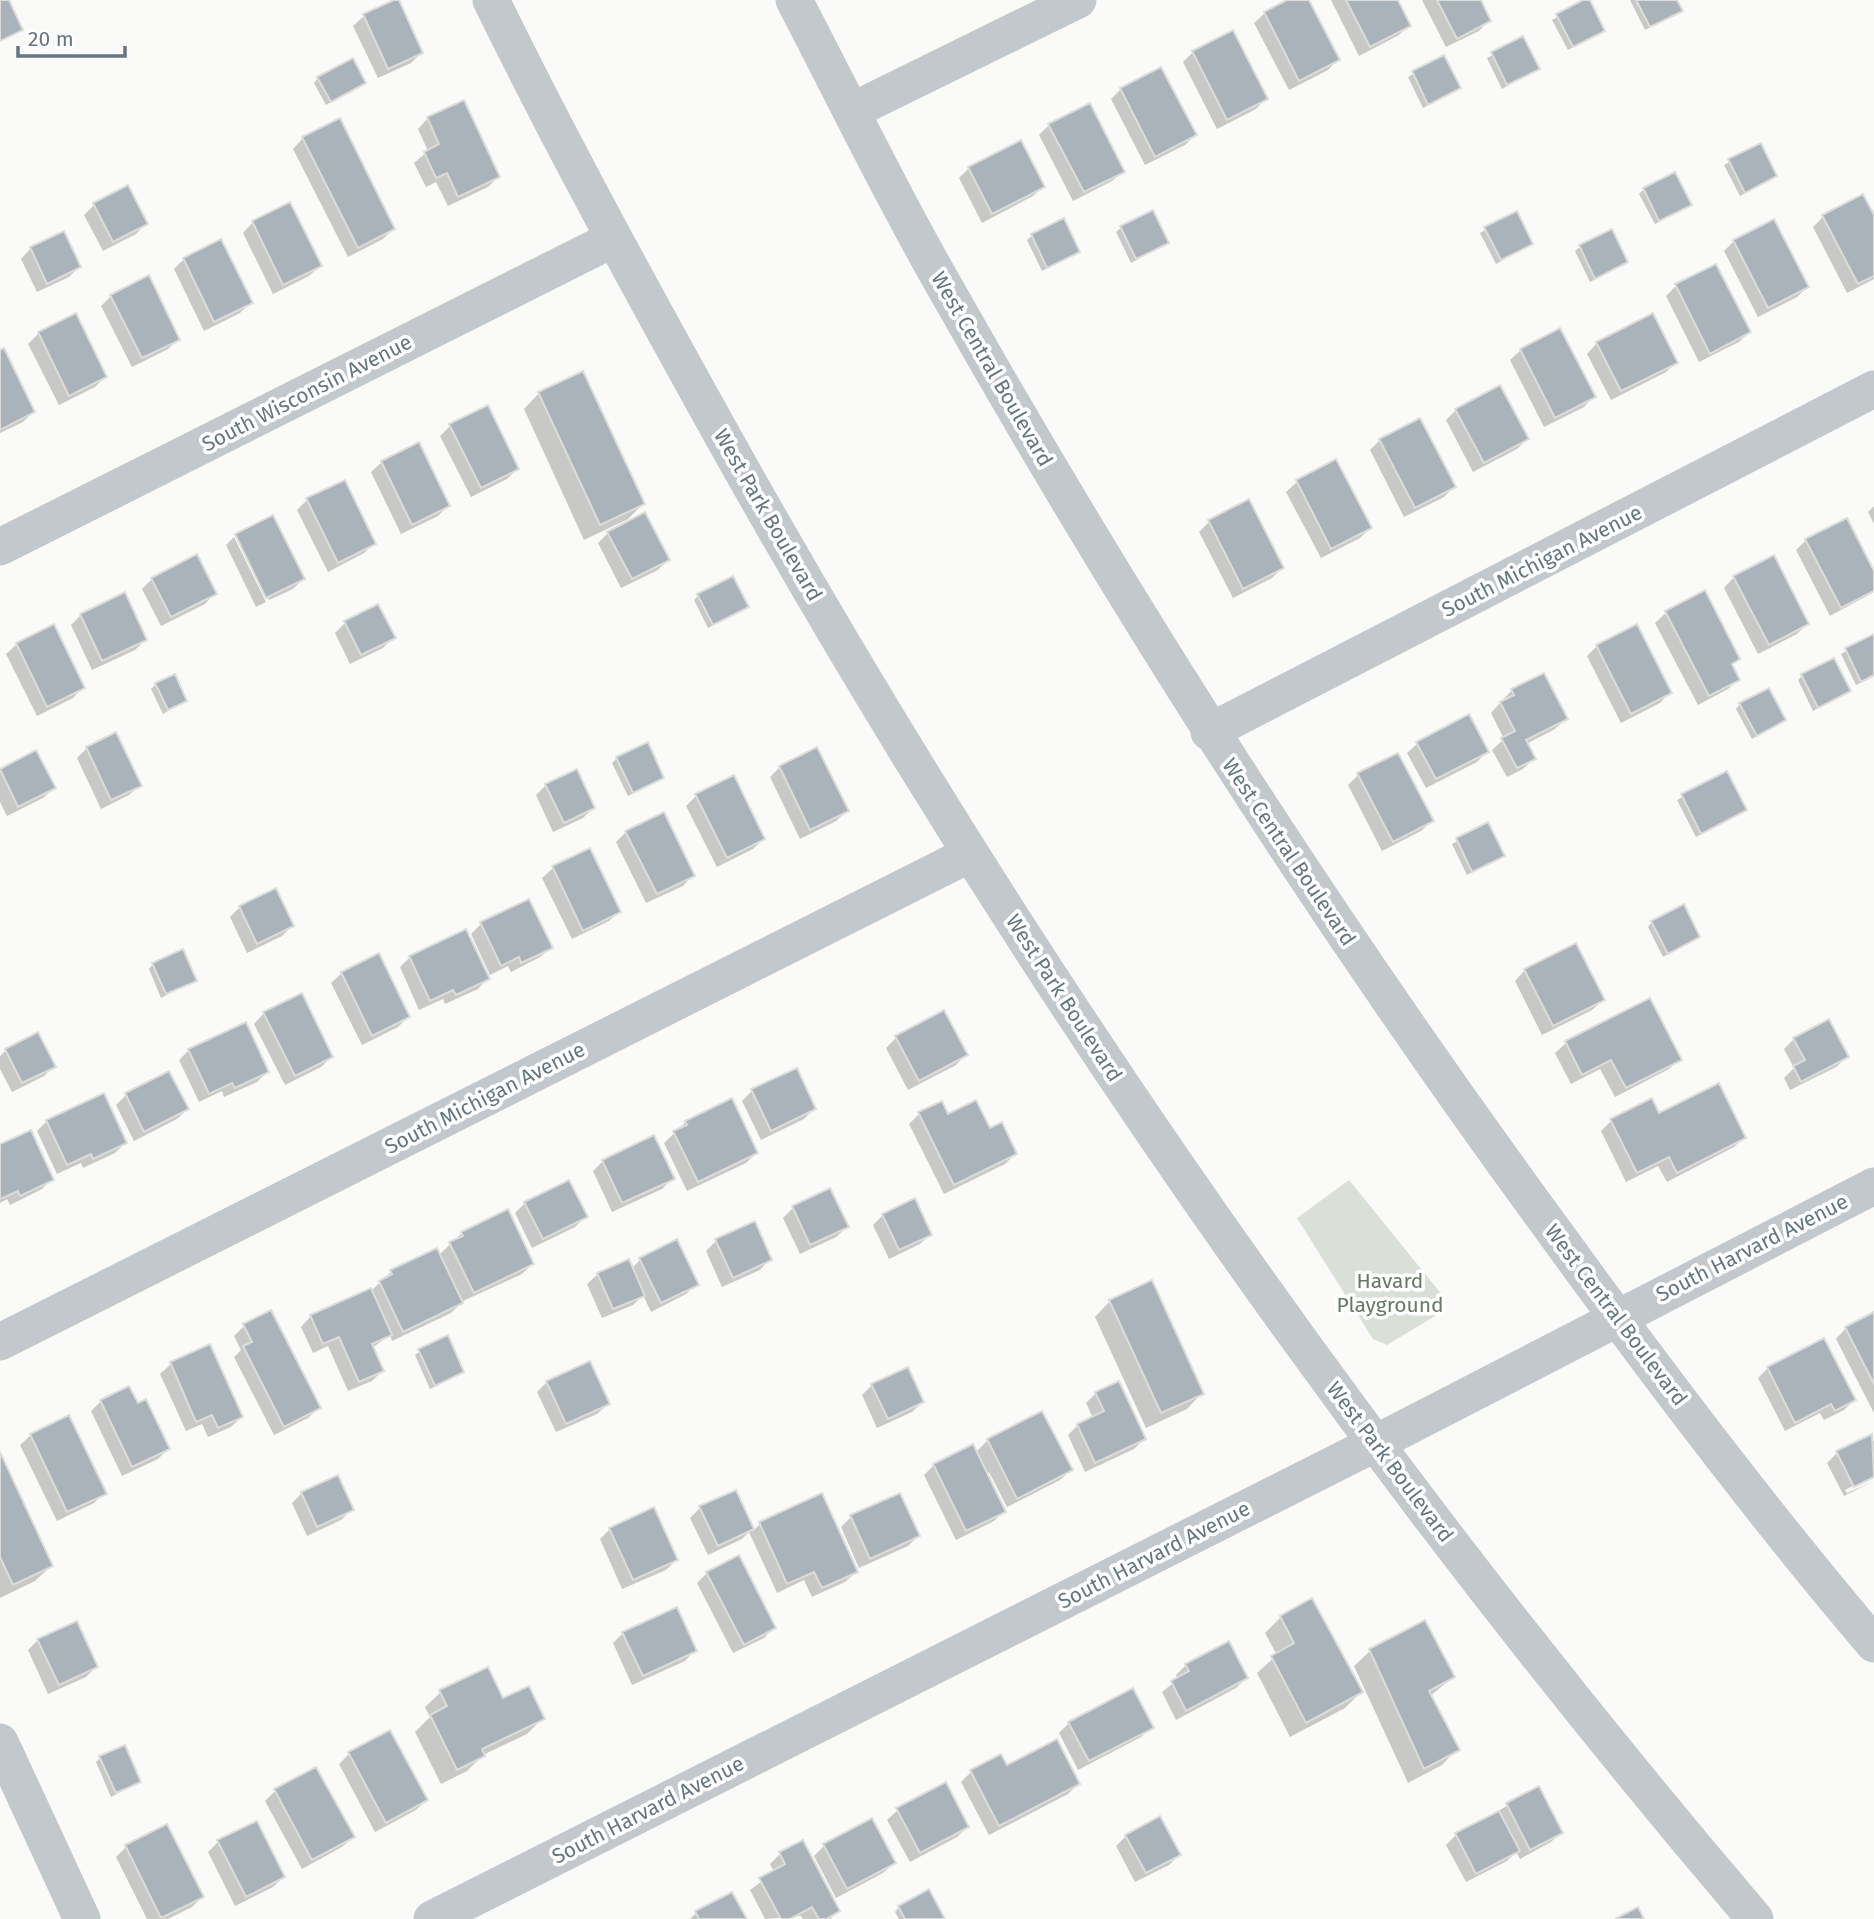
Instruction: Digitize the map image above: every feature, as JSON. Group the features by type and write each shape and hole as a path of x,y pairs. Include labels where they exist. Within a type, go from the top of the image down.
{"street":[{"name":"West Park Boulevard","path":"491,0 613,239 785,550 970,854 1167,1153 1374,1444 1508,1618 1755,1919"},
{"name":"West Central Boulevard","path":"794,0 955,306 1104,561 1209,732 1320,902 1453,1094 1617,1318 1748,1489 1874,1644"},
{"path":"852,111 1078,0"},
{"name":"South Wisconsin Avenue","path":"0,547 613,239"},
{"name":"South Michigan Avenue","path":"1209,732 1874,389"},
{"name":"South Michigan Avenue","path":"0,1342 970,854"},
{"name":"South Harvard Avenue","path":"432,1919 1374,1444 1874,1186"},
{"path":"0,1742 82,1919"}],"green space":[{"name":"Havard Playground","path":"1349,1180 1443,1296 1440,1313 1387,1345 1373,1339 1297,1218"}],"building":[{"path":"0,0 9,0 23,30 0,41"},
{"path":"399,0 423,53 388,69 363,14"},
{"path":"1287,0 1309,0 1340,60 1299,81 1264,12"},
{"path":"1346,0 1398,0 1411,26 1370,47"},
{"path":"1437,0 1481,0 1491,21 1457,39"},
{"path":"1583,0 1590,0 1605,31 1573,47 1556,14"},
{"path":"1636,0 1677,0 1683,11 1650,27"},
{"path":"1233,30 1268,99 1227,120 1192,51"},
{"path":"1523,36 1540,69 1507,85 1491,52"},
{"path":"1444,55 1461,88 1428,105 1412,71"},
{"path":"353,58 366,83 331,102 317,77"},
{"path":"1161,67 1197,135 1155,157 1120,88"},
{"path":"464,100 500,177 458,197 447,173 436,178 424,152 439,144 427,117"},
{"path":"1090,103 1125,172 1084,192 1048,124"},
{"path":"340,118 395,229 358,248 302,137"},
{"path":"1021,140 1045,187 992,214 968,167"},
{"path":"1761,143 1777,176 1745,193 1728,159"},
{"path":"1675,172 1692,205 1659,221 1643,188"},
{"path":"128,185 148,224 113,242 93,203"},
{"path":"1863,194 1874,215 1874,276 1858,284 1822,215"},
{"path":"290,202 322,266 283,285 252,221"},
{"path":"1153,210 1169,243 1136,259 1120,226"},
{"path":"1517,211 1533,244 1501,260 1484,227"},
{"path":"1064,218 1080,252 1047,268 1031,234"},
{"path":"1774,219 1809,287 1768,308 1733,240"},
{"path":"1612,229 1628,262 1595,279 1579,245"},
{"path":"64,231 81,267 47,284 30,247"},
{"path":"221,239 253,303 214,322 183,258"},
{"path":"1716,264 1751,332 1710,354 1675,284"},
{"path":"149,275 180,340 142,358 110,295"},
{"path":"76,313 107,377 69,396 38,332"},
{"path":"1653,313 1678,363 1621,391 1596,342"},
{"path":"1560,328 1596,397 1555,418 1520,349"},
{"path":"4,348 35,412 0,430 0,350"},
{"path":"583,371 645,504 600,525 538,392"},
{"path":"1500,385 1529,439 1484,463 1455,409"},
{"path":"488,405 519,469 481,488 449,424"},
{"path":"1420,418 1456,487 1415,508 1379,439"},
{"path":"419,442 450,506 412,525 381,461"},
{"path":"1336,459 1372,528 1331,549 1296,480"},
{"path":"345,480 376,544 338,563 306,498"},
{"path":"1249,499 1284,568 1243,589 1208,520"},
{"path":"645,512 670,560 632,579 607,532"},
{"path":"273,515 305,579 266,598 235,534"},
{"path":"1847,518 1874,571 1874,591 1841,608 1805,539"},
{"path":"197,554 217,594 171,617 151,578"},
{"path":"1774,555 1809,624 1769,645 1733,576"},
{"path":"733,576 749,607 713,625 697,594"},
{"path":"1705,590 1740,659 1732,664 1740,680 1709,696 1665,611"},
{"path":"125,592 147,640 102,661 80,614"},
{"path":"378,604 396,638 361,655 344,621"},
{"path":"54,624 85,688 47,707 16,643"},
{"path":"1637,624 1672,693 1631,714 1596,645"},
{"path":"1874,634 1874,675 1861,682 1845,648"},
{"path":"1834,658 1851,691 1818,708 1801,674"},
{"path":"1544,673 1568,719 1526,740 1536,759 1517,768 1501,738 1515,731 1500,702 1514,695 1511,689"},
{"path":"175,674 187,701 168,710 155,683"},
{"path":"1769,688 1786,720 1757,736 1739,703"},
{"path":"1469,714 1489,752 1436,779 1416,742"},
{"path":"116,732 142,786 111,800 86,747"},
{"path":"648,742 664,778 633,793 616,757"},
{"path":"817,747 849,811 810,830 779,766"},
{"path":"36,750 56,788 18,807 0,769"},
{"path":"1398,753 1434,821 1393,842 1357,773"},
{"path":"577,769 595,808 564,823 545,784"},
{"path":"1727,771 1747,810 1701,834 1681,794"},
{"path":"734,775 765,839 727,858 695,794"},
{"path":"664,812 695,876 657,894 625,831"},
{"path":"1488,822 1505,856 1472,872 1456,838"},
{"path":"590,848 621,912 583,931 552,866"},
{"path":"276,888 294,926 257,944 239,906"},
{"path":"529,899 553,948 521,963 519,957 501,966 480,922"},
{"path":"1684,904 1700,937 1668,954 1651,921"},
{"path":"466,929 490,979 456,995 453,990 430,1001 409,956"},
{"path":"1576,943 1605,1000 1553,1026 1524,969"},
{"path":"183,949 197,981 166,994 152,963"},
{"path":"379,953 410,1017 372,1036 341,972"},
{"path":"302,993 333,1057 295,1076 263,1012"},
{"path":"1650,998 1682,1060 1626,1088 1611,1060 1582,1075 1565,1041"},
{"path":"944,1010 968,1055 919,1081 895,1036"},
{"path":"1829,1019 1849,1057 1801,1082 1793,1066 1805,1060 1793,1038"},
{"path":"246,1022 269,1072 235,1088 232,1083 209,1094 188,1049"},
{"path":"38,1032 56,1067 22,1083 5,1049"},
{"path":"797,1068 816,1109 771,1131 751,1089"},
{"path":"169,1071 189,1109 144,1132 125,1093"},
{"path":"1719,1083 1746,1138 1677,1173 1669,1157 1637,1173 1610,1119 1652,1098 1659,1113"},
{"path":"104,1093 127,1143 93,1159 91,1154 67,1165 46,1120"},
{"path":"732,1098 758,1153 698,1182 673,1131 687,1125 685,1121"},
{"path":"976,1100 990,1128 1002,1122 1017,1154 954,1185 918,1112 942,1101 948,1114"},
{"path":"31,1130 54,1180 20,1196 18,1191 0,1199 0,1144"},
{"path":"654,1135 675,1179 622,1203 602,1160"},
{"path":"569,1180 588,1217 543,1239 524,1202"},
{"path":"830,1188 849,1227 810,1245 792,1206"},
{"path":"915,1198 932,1235 899,1250 882,1214"},
{"path":"508,1209 534,1264 474,1293 449,1242 463,1236 461,1232"},
{"path":"755,1221 772,1260 733,1278 715,1239"},
{"path":"677,1239 699,1285 661,1303 639,1258"},
{"path":"437,1248 463,1303 403,1332 379,1281 392,1274 390,1270"},
{"path":"629,1259 645,1296 613,1309 597,1273"},
{"path":"1152,1280 1204,1394 1161,1413 1109,1300"},
{"path":"371,1288 392,1335 372,1344 384,1371 359,1382 339,1337 323,1344 310,1315"},
{"path":"271,1310 321,1408 284,1427 243,1346 252,1342 243,1324"},
{"path":"1874,1312 1874,1384 1845,1327"},
{"path":"448,1335 464,1372 435,1386 418,1349"},
{"path":"1824,1338 1856,1400 1835,1411 1831,1404 1795,1423 1767,1367"},
{"path":"210,1344 243,1417 218,1428 212,1415 196,1422 170,1362"},
{"path":"590,1361 610,1404 566,1424 546,1381"},
{"path":"908,1367 924,1402 888,1419 871,1384"},
{"path":"1119,1381 1146,1439 1095,1463 1077,1424 1104,1411 1095,1392"},
{"path":"129,1386 138,1403 146,1399 170,1449 132,1467 100,1400"},
{"path":"1042,1411 1073,1470 1017,1499 987,1439"},
{"path":"69,1415 107,1494 67,1512 30,1434"},
{"path":"1872,1434 1874,1477 1854,1487 1836,1451"},
{"path":"973,1444 1006,1512 966,1531 933,1464"},
{"path":"0,1452 53,1566 13,1585 0,1557"},
{"path":"338,1475 354,1510 317,1527 301,1492"},
{"path":"736,1490 754,1529 718,1546 699,1506"},
{"path":"822,1493 858,1572 822,1588 814,1572 787,1584 759,1522"},
{"path":"900,1493 920,1536 870,1559 850,1515"},
{"path":"654,1507 678,1560 633,1580 609,1528"},
{"path":"739,1555 776,1628 744,1645 706,1572"},
{"path":"1312,1598 1363,1692 1306,1723 1271,1656 1294,1643 1280,1616"},
{"path":"677,1607 697,1651 643,1676 622,1632"},
{"path":"1425,1620 1455,1677 1429,1691 1460,1750 1424,1769 1369,1649"},
{"path":"77,1621 98,1667 59,1685 37,1639"},
{"path":"1229,1641 1248,1678 1186,1711 1171,1681 1189,1671 1185,1664"},
{"path":"488,1667 503,1698 529,1686 545,1719 482,1749 485,1756 457,1770 430,1715 447,1706 439,1690"},
{"path":"1133,1688 1154,1728 1089,1761 1068,1722"},
{"path":"390,1730 428,1800 386,1823 348,1752"},
{"path":"1057,1739 1080,1784 999,1826 970,1770 1001,1754 1007,1765"},
{"path":"125,1745 141,1782 116,1793 99,1756"},
{"path":"316,1767 355,1837 312,1860 274,1789"},
{"path":"946,1782 969,1827 920,1853 896,1808"},
{"path":"1539,1786 1563,1833 1530,1850 1506,1803"},
{"path":"1499,1811 1520,1851 1476,1874 1455,1833"},
{"path":"1160,1816 1181,1855 1146,1873 1125,1835"},
{"path":"872,1818 896,1863 847,1889 823,1844"},
{"path":"257,1821 285,1877 246,1897 217,1840"},
{"path":"167,1824 204,1897 161,1918 125,1845"},
{"path":"803,1840 840,1911 826,1919 819,1919 812,1907 790,1919 781,1919 759,1878 785,1864 779,1852"},
{"path":"929,1889 945,1919 905,1919 898,1906"},
{"path":"732,1892 747,1919 699,1919 695,1911"},
{"path":"1638,1907 1644,1919 1615,1919"}]}
